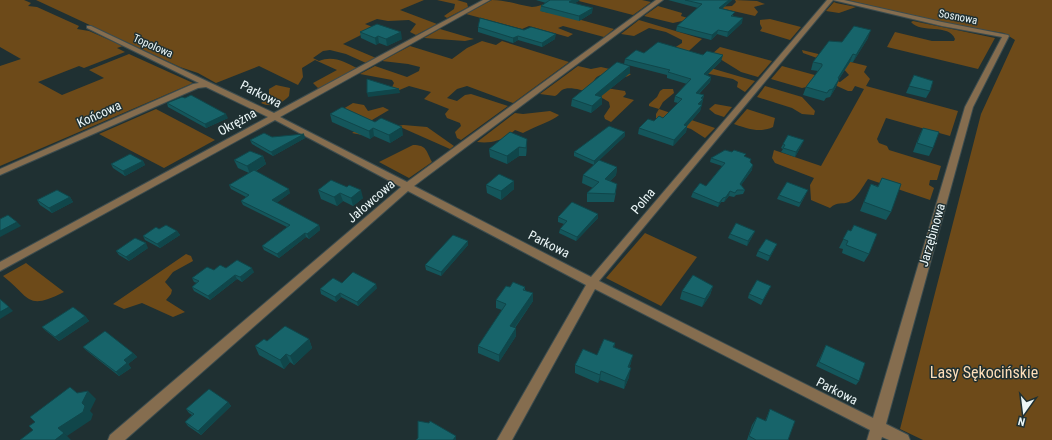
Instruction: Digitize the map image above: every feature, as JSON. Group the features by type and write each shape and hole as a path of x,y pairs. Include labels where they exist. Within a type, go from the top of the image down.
{"street":[{"name":"Okrężna","path":"0,267 487,0"},
{"name":"Jałowcowa","path":"115,440 408,186 660,0"},
{"name":"Polna","path":"504,440 602,269 830,0"},
{"name":"Sosnowa","path":"836,0 942,24 1006,36"},
{"name":"Topolowa","path":"89,27 126,46 209,84"},
{"name":"Jarzębinowa","path":"875,433 969,107 1006,36"},
{"name":"Parkowa","path":"209,84 275,116 875,433 903,440"},
{"name":"Końcowa","path":"0,172 196,86 209,84"}],"green space":[{"path":"0,0 24,0 31,3 28,6 37,7 79,26 77,29 89,31 123,46 117,48 125,52 84,68 79,66 38,82 62,95 104,78 89,70 129,54 193,83 0,166 0,66 21,59 0,47"},
{"path":"36,0 424,0 400,10 437,24 416,35 410,32 416,24 409,20 388,21 377,19 365,24 375,28 343,44 376,58 366,63 346,54 330,50 323,51 313,58 319,61 324,59 339,60 357,68 323,87 318,88 313,83 337,70 315,60 302,68 303,77 298,85 259,66 216,83 198,73 180,67"},
{"path":"437,0 457,0 467,3 468,7 447,18 444,16 454,9 455,4"},
{"path":"492,0 532,7 548,3 541,11 549,13 552,12 614,29 604,37 563,26 558,28 573,34 568,37 529,26 522,29 466,14"},
{"path":"575,0 642,0 651,2 633,15"},
{"path":"735,0 757,1 765,4 754,7 758,12 755,16 716,7 732,6 736,2"},
{"name":"Lasy Sękocińskie","path":"847,0 1052,0 1052,440 923,440 900,429 981,114 1015,40 1004,33 959,26"},
{"path":"834,2 856,7 839,13 826,11"},
{"path":"658,6 682,13 681,16 691,19 673,23 644,16"},
{"path":"770,19 801,27 790,40 760,31 762,28 760,20"},
{"path":"639,20 702,39 680,59 755,81 745,92 737,87 738,82 733,79 672,66 669,69 664,66 661,58 654,55 657,53 654,52 671,50 682,43 682,40 666,32 649,28 634,36 621,34"},
{"path":"913,21 995,38 978,69 887,47 895,32 932,41 954,41 955,39 952,34 947,31 916,26 911,22"},
{"path":"440,29 474,39 465,41 424,38"},
{"path":"482,41 496,45 502,41 569,62 513,103 467,86 457,89 447,98 457,101 465,95 471,94 508,106 461,140 457,138 455,132 461,126 460,123 447,118 445,114 449,109 424,99 431,92 409,86 397,91 391,89 394,83 392,80 360,74 375,66 407,77 419,71 420,67 382,61 410,46 452,59 467,48"},
{"path":"720,47 772,61 758,77 741,72 712,54"},
{"path":"802,50 867,66 864,72 870,79 866,86 958,111 950,136 886,118 877,139 879,143 887,146 889,150 941,166 937,180 930,180 929,185 934,188 930,200 868,179 852,200 830,208 811,200 810,185 814,178 775,163 772,158 774,150 821,166 864,89 855,86 852,91 848,91 828,82 802,88 771,79 782,66 840,82 849,75 842,67 803,53"},
{"path":"578,66 591,69 601,67 631,74 627,77 600,75 593,83 606,88 625,91 626,94 623,97 634,100 611,122 605,119 604,116 610,107 609,102 593,94 572,88 562,90 555,96 540,94"},
{"path":"276,85 290,88 289,96 283,101 272,105 261,103 269,97 269,89"},
{"path":"765,86 802,97 815,111 814,115 802,114 792,108 757,97"},
{"path":"663,89 673,89 674,93 663,102 659,109 649,106 649,104"},
{"path":"353,103 364,105 368,111 383,107 389,110 372,120 362,135 352,133 367,123 343,109"},
{"path":"715,104 732,107 724,117 715,114 709,109"},
{"path":"156,109 215,140 164,168 99,134"},
{"path":"659,109 715,128 705,138 691,129 656,118 656,114"},
{"path":"747,109 775,118 773,127 759,130 749,129 734,124"},
{"path":"550,111 559,115 523,133 515,130 498,140 477,142 515,113 523,114"},
{"path":"398,126 427,127 454,146 450,149"},
{"path":"413,145 424,147 432,162 409,178 379,162"},
{"path":"645,233 697,257 661,306 606,278"},
{"path":"186,254 191,256 193,261 173,272 165,282 172,290 171,294 166,300 185,312 173,317 142,303 124,309 113,304"},
{"path":"26,263 64,292 42,301 35,301 25,296 3,276"}],"building":[{"path":"550,0 573,0 569,2 593,8 579,16 541,6"},
{"path":"685,0 729,0 719,8 735,12 731,16 743,18 728,32 718,30 712,35 677,26 702,4"},
{"path":"480,18 524,30 531,27 556,34 542,43 518,36 513,38 478,27"},
{"path":"377,24 401,32 386,39 378,36 375,38 360,32"},
{"path":"854,26 871,30 856,55 853,54 833,89 829,90 827,93 806,87 822,66 822,64 813,62 829,41 842,42"},
{"path":"658,42 703,55 707,51 723,55 704,74 711,77 696,93 704,95 701,98 703,99 698,104 702,105 684,125 687,126 674,140 639,128 648,119 654,121 659,116 663,118 682,99 675,96 691,79 668,72 670,70 625,59 636,50 644,53"},
{"path":"617,62 630,66 595,95 602,97 592,106 572,99"},
{"path":"914,75 933,81 930,91 909,86"},
{"path":"367,79 399,89 367,93"},
{"path":"191,95 226,114 205,124 167,103"},
{"path":"342,107 375,122 381,118 402,127 389,135 373,128 369,131 330,114"},
{"path":"609,126 625,132 594,161 574,152"},
{"path":"923,128 939,132 933,148 917,143"},
{"path":"510,132 527,139 526,148 519,147 507,156 489,149"},
{"path":"264,133 272,137 304,134 271,152 250,140"},
{"path":"788,135 804,140 796,152 783,148 785,145 783,144"},
{"path":"725,150 732,152 734,150 746,154 744,156 751,159 750,162 753,165 740,184 745,190 737,190 735,193 730,191 719,203 693,192 700,183 706,186 725,163 711,158"},
{"path":"250,151 263,156 247,166 234,160"},
{"path":"130,154 143,161 123,171 111,164"},
{"path":"599,160 617,167 605,179 617,184 615,194 587,193 599,182 583,175"},
{"path":"254,170 289,189 272,200 319,225 307,234 305,233 277,254 262,246 290,225 241,201 249,195 229,185"},
{"path":"499,174 514,181 501,191 486,185"},
{"path":"882,178 901,184 891,212 864,202 871,184 878,187"},
{"path":"331,180 347,187 349,185 361,190 351,198 340,193 334,197 318,190"},
{"path":"787,182 808,190 800,203 779,195"},
{"path":"57,190 70,197 49,208 37,200"},
{"path":"572,202 598,214 577,237 560,229 567,221 558,217"},
{"path":"8,215 17,222 0,231 0,219"},
{"path":"736,223 755,231 748,241 730,234"},
{"path":"166,225 177,231 157,244 143,236 156,227 159,229"},
{"path":"854,225 877,234 869,254 846,245 848,241 843,239 848,230 851,231"},
{"path":"453,235 468,241 441,272 425,265"},
{"path":"135,238 146,243 126,257 116,251"},
{"path":"766,239 777,244 770,256 758,251"},
{"path":"237,260 252,268 240,277 235,275 208,296 192,287 199,281 192,278 207,267 214,270 220,265 226,268"},
{"path":"353,272 376,284 357,302 340,293 335,297 320,289 333,278 342,283"},
{"path":"693,275 713,286 705,299 682,291"},
{"path":"757,280 771,286 763,300 749,294"},
{"path":"513,282 525,287 523,290 533,293 510,326 516,328 499,355 478,346 506,304 496,300 506,286 510,287"},
{"path":"0,299 9,307 0,312"},
{"path":"73,307 85,316 55,337 42,327"},
{"path":"285,326 309,339 290,356 286,354 280,360 255,346 264,339 267,341"},
{"path":"105,331 133,353 124,360 127,363 116,372 83,347"},
{"path":"604,339 615,343 613,347 633,355 628,367 631,368 625,381 601,371 600,375 575,365 583,349 597,355"},
{"path":"826,345 865,363 859,381 819,362"},
{"path":"70,387 77,393 88,391 82,403 85,406 83,412 58,428 64,433 55,440 20,440 33,430 29,426 35,422 30,417"},
{"path":"209,389 228,402 198,431 185,422 194,414 186,409"},
{"path":"770,409 795,421 788,440 756,440 749,436 757,417 766,421"},
{"path":"418,421 429,423 430,421 456,436 453,440 416,440 418,438"}]}
